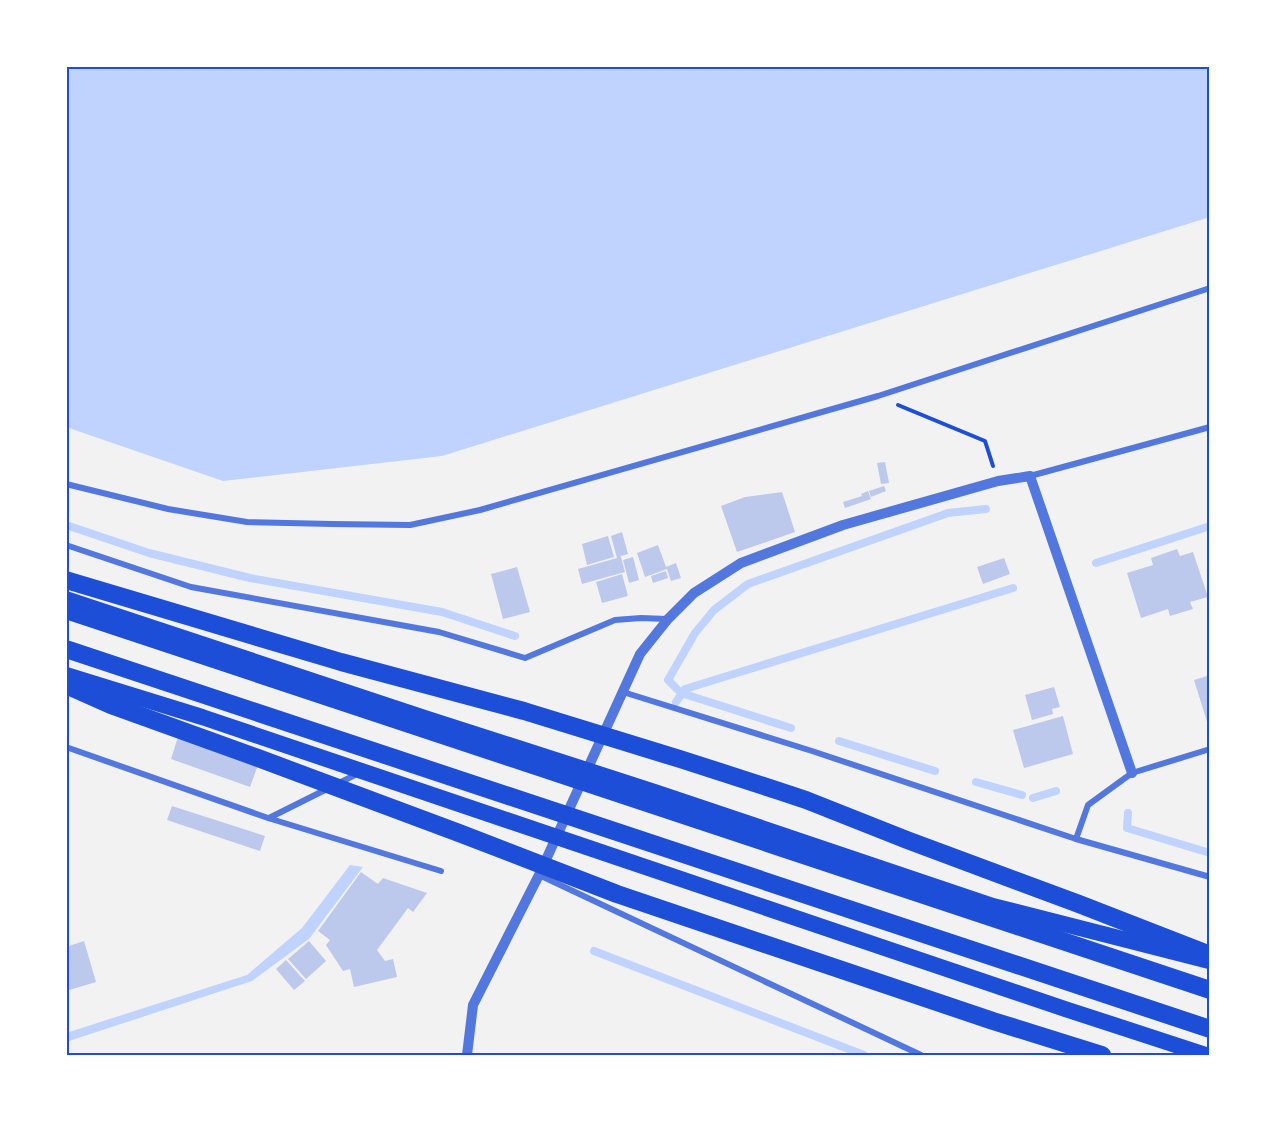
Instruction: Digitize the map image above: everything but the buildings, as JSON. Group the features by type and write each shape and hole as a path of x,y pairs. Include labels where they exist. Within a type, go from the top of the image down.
{"highway":[{"path":"66,580 330,659 524,711 779,791 1210,955"},
{"path":"66,599 655,792 993,906 1210,962"},
{"path":"66,610 1210,990"},
{"path":"66,649 1210,1029"},
{"path":"66,675 202,717 1206,1055"},
{"path":"66,685 111,705 336,787 617,894 993,1021 1102,1055"}],"street":[{"path":"66,484 168,509 247,522 410,525 480,510 878,396 1210,288"},
{"path":"466,1055 473,1005 539,875 640,654 668,619 694,593 741,563 843,525 998,481 1030,476 1210,427"},
{"path":"1030,476 1132,773"},
{"path":"66,545 191,587 439,632 525,658 615,620 668,619"},
{"path":"623,692 812,751 1076,839 1210,877"},
{"path":"66,747 268,818 441,871"},
{"path":"1076,839 1088,805 1132,773 1210,749"},
{"path":"268,818 363,771"},
{"path":"539,875 921,1055"}],"path":[{"path":"878,396 985,441 998,481"}],"water":[{"path":"66,66 1210,66 1210,217 442,456 223,481 66,427"},
{"path":"350,865 363,867 309,939 252,981 66,1042 66,1033 247,975 302,928"}],"waterway":[{"path":"791,728 681,693 668,680 695,633 714,610 748,584 948,513 986,509"},
{"path":"66,525 149,553 250,578 442,612 515,636"},
{"path":"1096,563 1210,526"},
{"path":"676,702 685,689 1013,588"},
{"path":"839,741 935,771"},
{"path":"976,782 1022,795"},
{"path":"1033,798 1056,791"},
{"path":"1128,813 1127,828 1210,853"},
{"path":"594,951 864,1055"}]}
